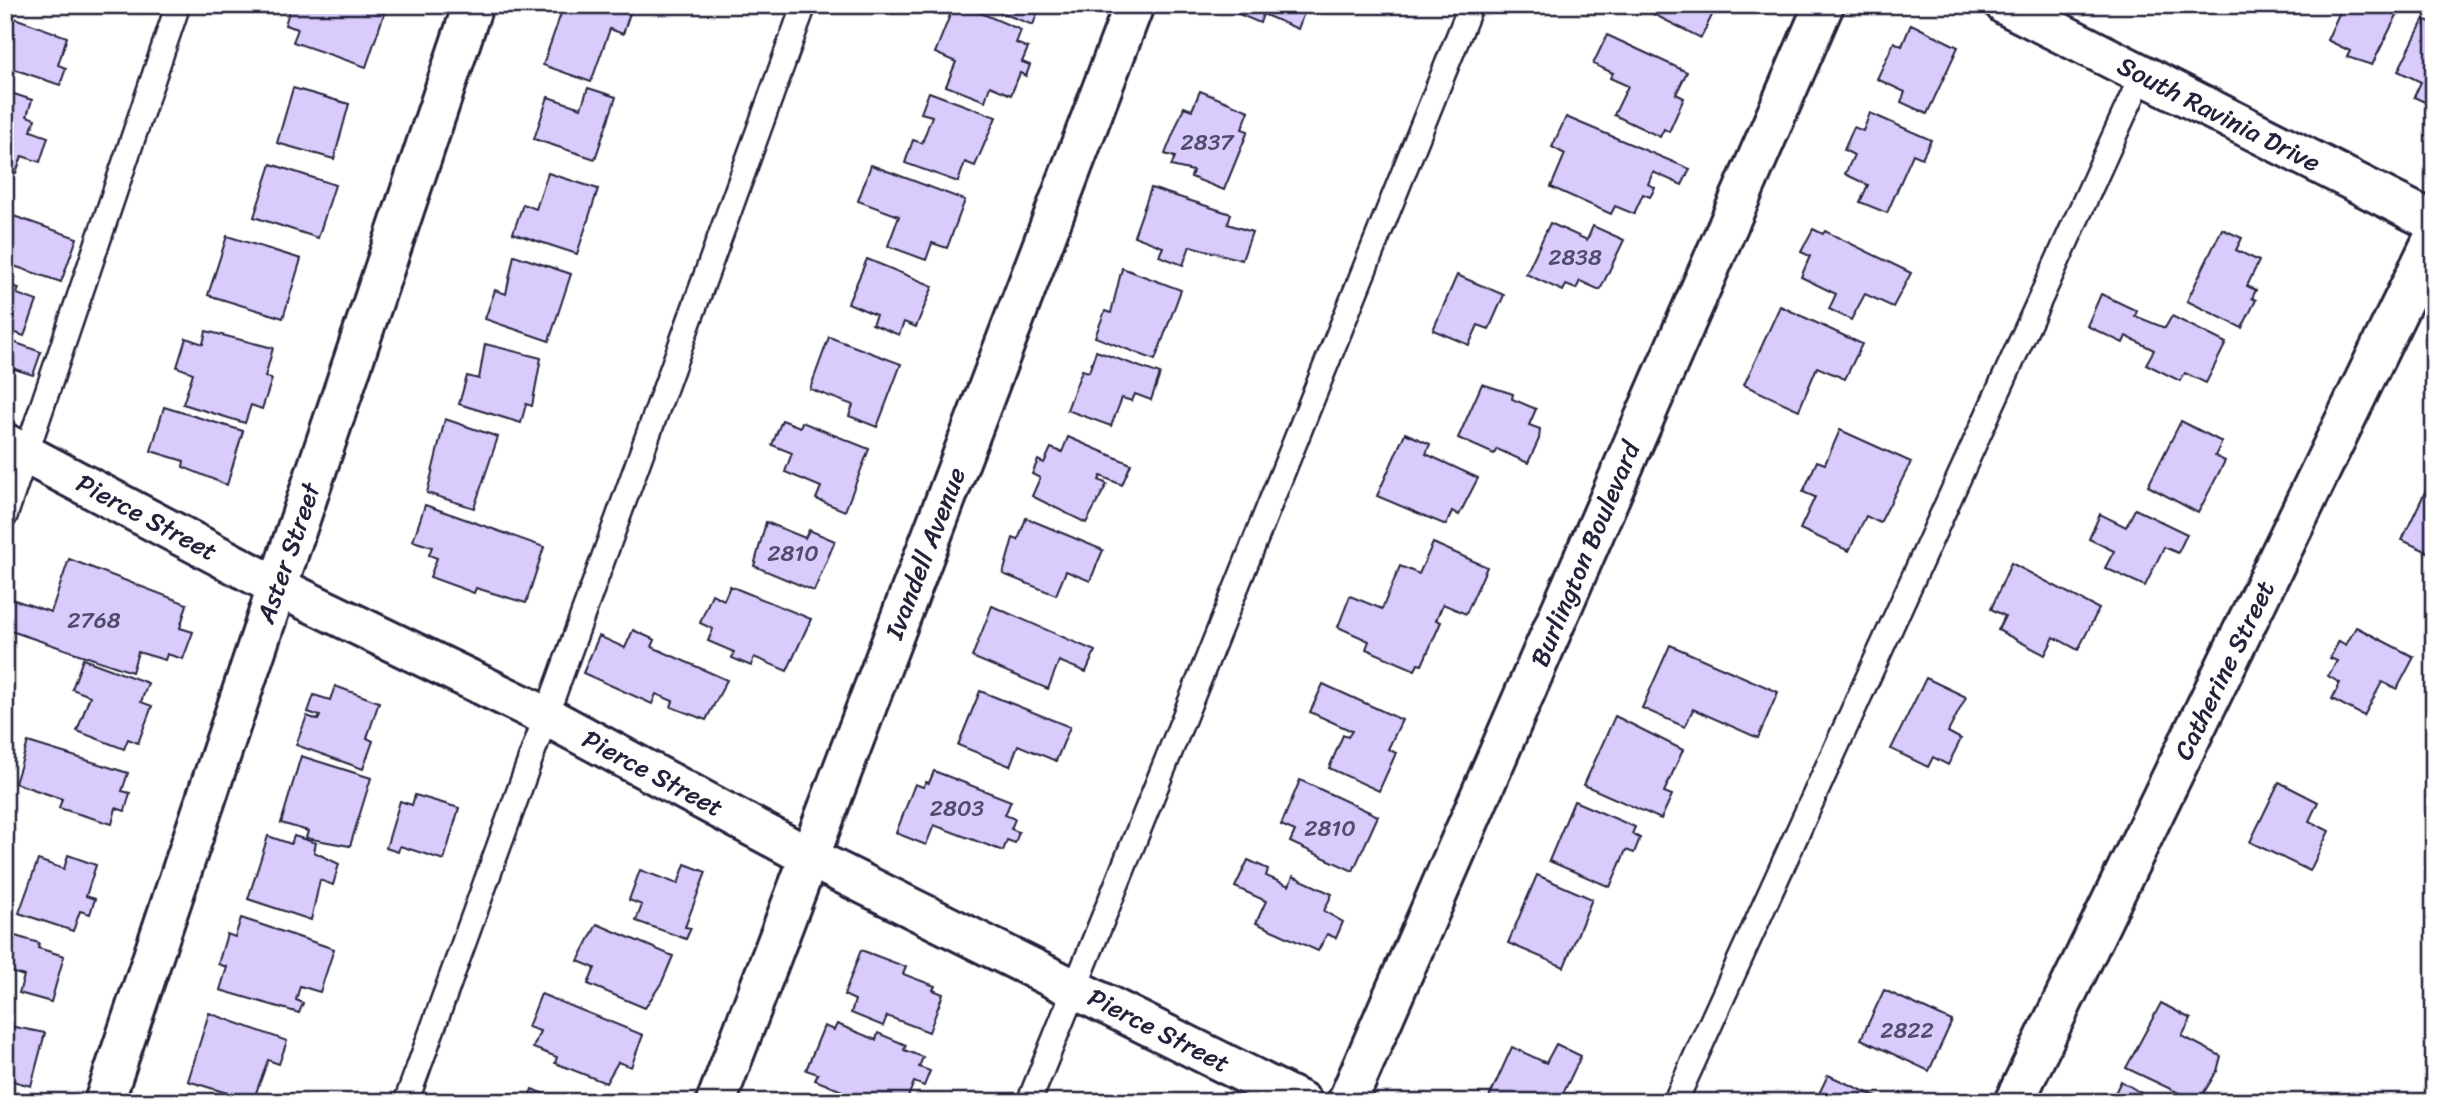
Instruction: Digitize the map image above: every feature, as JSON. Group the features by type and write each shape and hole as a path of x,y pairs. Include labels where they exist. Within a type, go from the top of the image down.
{"street":[{"name":"Aster Street","path":"104,1102 473,5"},
{"name":"Ivandell Avenue","path":"716,1102 1134,5"},
{"name":"Burlington Boulevard","path":"1347,1102 1824,5"},
{"name":"South Ravinia Drive","path":"2005,5 2434,222"},
{"name":"Catherine Street","path":"2014,1102 2434,237"},
{"name":"Pierce Street","path":"16,448 276,586 546,716 809,857 1302,1102"}],"lane":[{"path":"5,516 16,448 178,5"},
{"path":"406,1102 804,5"},
{"path":"1029,1102 1471,5"},
{"path":"1675,1102 2142,75"}],"building":[{"path":"291,5 369,5 385,11 366,67 293,42 298,29 285,25"},
{"path":"564,5 632,7 623,34 610,29 591,82 543,65"},
{"path":"954,5 962,5 1021,30 1016,43 1028,48 1022,62 1030,65 1026,76 1020,73 1011,95 990,86 985,101 946,86 956,62 935,53"},
{"path":"981,5 1040,5 1033,25"},
{"path":"1307,5 1298,29 1263,14 1260,23 1222,7"},
{"path":"1650,5 1717,5 1701,38 1647,11"},
{"path":"2258,5 2279,5 2275,13"},
{"path":"2343,5 2395,5 2400,9 2372,65 2347,57 2350,51 2327,40"},
{"path":"9,16 67,37 58,65 66,68 60,85 5,66 5,28"},
{"path":"2424,19 2434,24 2433,106 2414,97 2421,82 2398,71"},
{"path":"1911,24 1958,47 1927,114 1901,102 1905,92 1877,79 1894,42 1902,46"},
{"path":"1607,35 1687,72 1676,94 1684,98 1669,132 1664,129 1660,137 1614,115 1628,86 1610,78 1613,73 1593,64"},
{"path":"293,88 349,104 334,159 277,143"},
{"path":"588,88 616,97 595,159 534,139 548,97 581,108"},
{"path":"5,91 32,100 27,116 35,119 31,131 48,137 40,162 22,156 16,173 5,169"},
{"path":"1200,91 1249,111 1242,129 1248,131 1224,190 1191,177 1193,171 1171,166 1175,157 1165,154 1184,107 1192,110"},
{"path":"929,92 996,117 975,166 965,162 958,182 905,163 913,140 922,143 932,116 921,113"},
{"path":"1870,113 1931,140 1922,158 1913,154 1887,213 1860,202 1868,185 1845,174 1854,155 1844,150 1854,127 1863,131"},
{"path":"1566,117 1690,169 1682,185 1653,172 1648,184 1655,188 1650,197 1643,194 1634,214 1615,206 1611,214 1551,187 1565,154 1552,147"},
{"path":"271,164 335,185 318,238 254,217"},
{"path":"871,165 965,200 947,248 932,243 926,260 888,246 899,216 858,201"},
{"path":"548,173 598,189 577,254 513,233 523,204 536,209"},
{"path":"1151,188 1231,214 1228,224 1252,232 1242,260 1190,246 1183,265 1159,256 1163,247 1134,236"},
{"path":"5,213 77,238 61,282 5,263"},
{"path":"1550,223 1587,240 1593,226 1624,240 1600,290 1580,281 1576,289 1566,285 1563,291 1526,274"},
{"path":"1813,229 1823,234 1825,231 1911,273 1893,307 1865,294 1851,320 1829,309 1836,294 1801,277 1810,256 1801,252"},
{"path":"2222,229 2242,238 2236,250 2259,261 2247,286 2256,290 2252,298 2256,300 2242,328 2187,301"},
{"path":"227,236 301,259 283,318 208,295"},
{"path":"514,255 571,274 549,341 485,319 495,290 506,294"},
{"path":"867,259 933,286 916,327 904,322 899,335 872,324 876,315 848,303"},
{"path":"1122,268 1181,290 1155,360 1095,337 1105,311 1111,313"},
{"path":"5,275 13,278 10,286 19,288 17,294 37,301 24,336 5,329"},
{"path":"1457,275 1504,295 1489,329 1478,325 1469,345 1433,330"},
{"path":"2101,294 2137,311 2135,316 2165,328 2172,316 2226,343 2206,383 2185,373 2180,381 2146,364 2154,350 2126,336 2123,343 2087,326"},
{"path":"1780,306 1862,344 1845,379 1817,367 1799,410 1744,385"},
{"path":"206,331 273,348 265,377 272,379 262,409 251,405 245,423 183,404 193,373 177,367 186,338 203,344"},
{"path":"829,337 901,364 877,427 849,416 853,405 810,389"},
{"path":"5,339 41,352 33,375 5,366"},
{"path":"485,344 541,358 532,406 526,404 521,423 459,404 467,376 479,379"},
{"path":"1096,351 1160,374 1151,400 1135,394 1132,401 1122,398 1111,426 1067,410 1082,370 1089,372"},
{"path":"1482,384 1513,394 1512,399 1536,409 1529,425 1540,429 1539,439 1528,463 1497,449 1494,454 1458,438"},
{"path":"164,407 243,431 227,485 183,467 184,461 151,451"},
{"path":"445,419 498,437 474,508 427,493"},
{"path":"782,420 800,427 802,422 869,449 845,511 816,499 821,487 785,472 792,453 772,445"},
{"path":"2181,421 2222,442 2215,456 2225,461 2198,513 2148,486"},
{"path":"1840,430 1911,462 1880,523 1866,516 1849,551 1800,529 1815,497 1803,492 1817,461 1825,464"},
{"path":"1405,433 1430,444 1426,454 1478,478 1459,515 1452,511 1446,525 1377,496"},
{"path":"1068,437 1131,464 1122,485 1101,476 1099,480 1107,484 1086,523 1032,496 1040,478 1032,474 1038,460 1044,463 1051,448 1062,452"},
{"path":"2434,473 2434,555 2402,540"},
{"path":"425,505 544,547 526,603 476,588 474,593 430,577 437,558 429,555 432,547 413,541"},
{"path":"2135,509 2187,534 2178,553 2164,547 2145,586 2105,568 2114,551 2089,539 2100,514 2126,527"},
{"path":"1026,518 1103,550 1090,581 1066,571 1056,595 1003,574 1013,538 1018,540"},
{"path":"766,522 805,538 809,530 835,541 814,591 754,566"},
{"path":"1433,543 1487,567 1466,614 1443,604 1436,620 1441,622 1422,665 1418,664 1415,670 1366,649 1369,641 1338,627 1350,596 1382,609 1400,566 1419,574"},
{"path":"69,559 187,604 180,628 193,632 183,659 167,654 165,660 138,652 132,672 5,629 5,597 51,612"},
{"path":"2011,563 2099,609 2078,650 2054,637 2045,655 1998,630 2005,616 1991,609"},
{"path":"730,586 811,619 787,671 754,657 751,666 732,658 734,652 708,641 713,629 700,623 712,594 724,600"},
{"path":"992,606 1095,651 1086,672 1059,661 1048,689 972,657"},
{"path":"2356,627 2414,657 2397,689 2382,682 2364,716 2332,699 2340,683 2328,676 2337,661 2330,658 2339,641 2346,645"},
{"path":"633,630 655,640 652,647 727,680 706,720 671,707 673,701 656,694 652,704 583,673 599,636 625,648"},
{"path":"1670,645 1778,692 1758,738 1693,709 1685,727 1642,708"},
{"path":"83,659 148,683 141,702 152,706 138,743 128,739 124,749 77,731 90,696 72,689"},
{"path":"1926,678 1966,697 1948,732 1961,739 1948,765 1933,757 1928,767 1891,749"},
{"path":"1323,684 1402,720 1388,749 1396,753 1379,791 1329,768 1343,735 1348,737 1352,731 1310,712"},
{"path":"335,686 379,702 367,738 373,741 363,769 296,745 307,716 318,720 320,716 308,712 314,695 330,700"},
{"path":"980,691 1070,727 1056,761 1018,745 1010,766 958,745"},
{"path":"1615,716 1683,750 1664,792 1672,795 1661,819 1584,785"},
{"path":"28,742 128,773 122,791 130,793 125,811 116,808 112,824 59,808 62,799 15,783"},
{"path":"301,756 371,778 350,846 306,838 308,831 281,823"},
{"path":"934,771 1011,801 1005,815 1015,819 1011,829 1019,832 1015,843 1007,840 1003,851 934,825 926,845 896,833 915,784 923,787 926,782 929,783"},
{"path":"1300,780 1378,816 1353,871 1290,842 1295,831 1281,825"},
{"path":"2279,782 2318,802 2309,821 2329,831 2310,871 2250,842"},
{"path":"415,795 459,808 444,860 400,846 398,852 386,848 400,801 412,805"},
{"path":"1574,801 1635,827 1632,834 1640,838 1634,853 1626,850 1610,887 1549,861"},
{"path":"268,836 291,844 294,836 316,843 314,852 339,864 333,885 320,880 311,920 248,899"},
{"path":"68,855 96,865 86,896 95,899 90,914 80,911 73,931 19,913 38,860 64,869"},
{"path":"1248,860 1268,869 1266,876 1289,886 1293,876 1332,894 1324,911 1343,922 1336,938 1327,934 1318,951 1256,923 1266,901 1235,887"},
{"path":"685,864 706,872 685,927 691,928 686,939 636,921 642,905 629,900 640,870 678,884"},
{"path":"1537,875 1592,899 1564,967 1508,943"},
{"path":"241,918 334,949 320,992 300,986 296,1000 303,1003 299,1013 220,990 227,967 218,964 227,934 235,937"},
{"path":"597,924 673,956 662,982 645,1008 588,984 595,968 578,961"},
{"path":"5,933 39,943 38,948 64,956 51,1002 19,993 24,976 5,970"},
{"path":"861,950 906,967 903,974 935,986 933,990 943,994 929,1032 887,1016 883,1026 851,1013 855,1000 844,995"},
{"path":"1884,990 1952,1021 1929,1071 1861,1039"},
{"path":"541,994 643,1035 631,1067 618,1062 606,1083 555,1063 557,1057 533,1048 540,1031 528,1027"},
{"path":"2161,1003 2191,1019 2182,1036 2221,1056 2217,1071 2198,1102 2126,1068"},
{"path":"209,1013 287,1041 279,1064 268,1060 253,1101 188,1081"},
{"path":"837,1024 876,1040 878,1033 906,1045 904,1050 923,1057 919,1067 930,1071 924,1086 914,1082 906,1102 871,1102 861,1098 859,1102 842,1095 842,1091 815,1080 818,1074 806,1070 824,1026 834,1030"},
{"path":"5,1025 45,1033 31,1086 5,1079"},
{"path":"1556,1044 1581,1056 1559,1102 1487,1102 1512,1047 1546,1063"},
{"path":"1828,1075 1888,1102 1819,1102 1816,1100"},
{"path":"2121,1081 2156,1102 2100,1102 2104,1094 2112,1099"},
{"path":"532,1089 563,1102 527,1102"}]}
